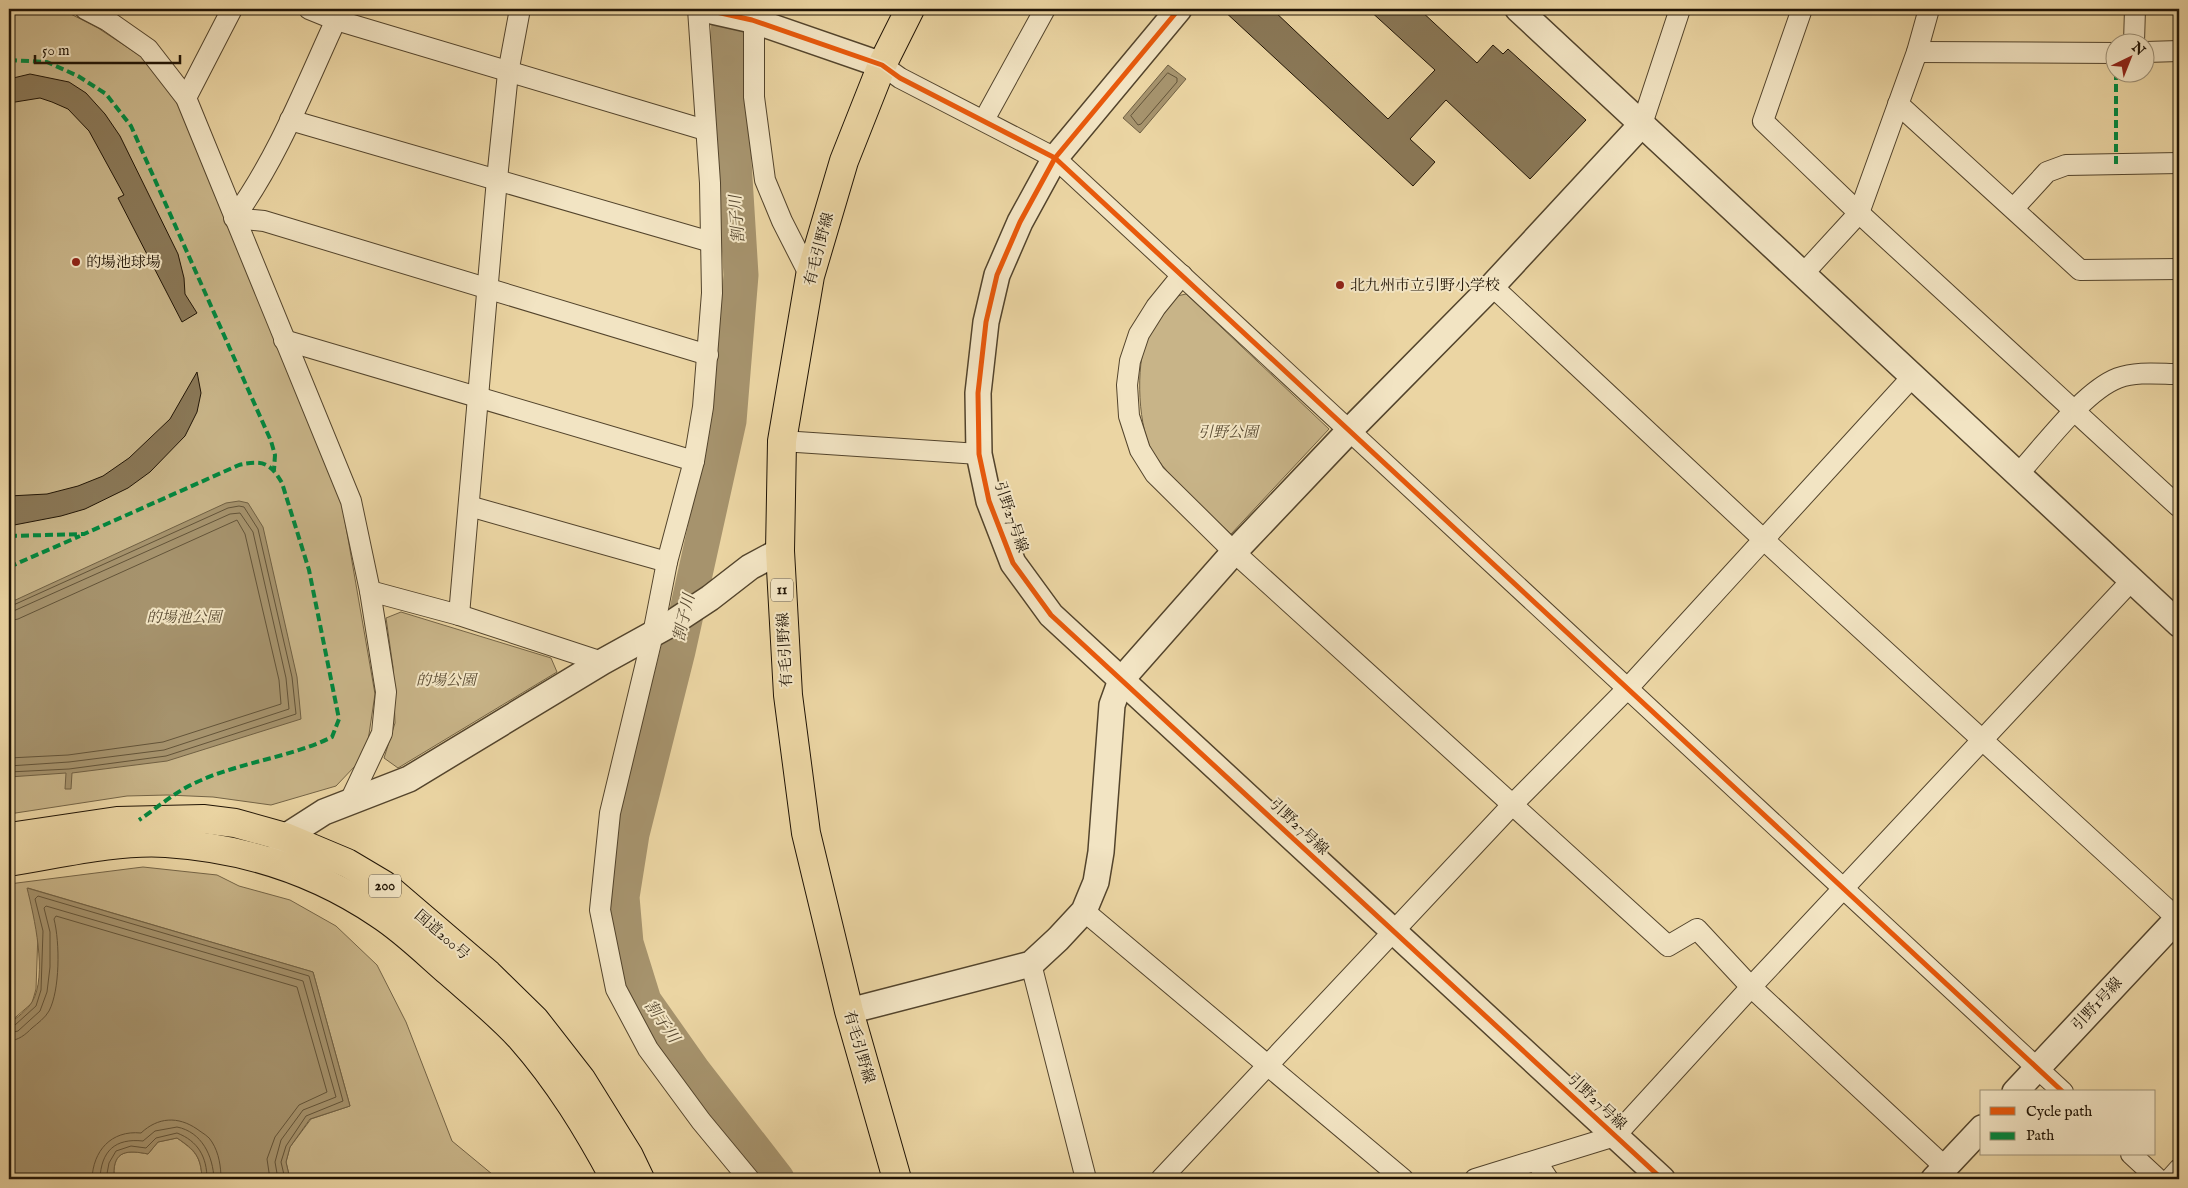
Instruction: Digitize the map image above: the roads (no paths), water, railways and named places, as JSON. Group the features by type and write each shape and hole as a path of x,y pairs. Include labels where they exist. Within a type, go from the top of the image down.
{"main road":[{"name":"有毛引野線","path":"897,1179 849,1011 806,833 788,695 780,551 782,442 810,276 844,161 882,65 910,9"},
{"name":"国道200号","path":"9,837 117,821 203,819 235,823 281,850 324,881 380,914 494,1011 544,1066 586,1126 605,1172"},
{"name":"国道200号","path":"9,862 86,849 164,843 201,846 252,855 281,850 347,862 384,885 488,974 535,1020 580,1079 629,1156 640,1179"}],"street":[{"path":"85,9 108,21 148,49 186,98 351,501 370,590 386,692 382,733 349,803"},
{"path":"186,98 232,9"},
{"path":"309,9 338,14 508,73 706,130"},
{"path":"459,615 497,179 508,73 520,9"},
{"path":"984,120 1045,9"},
{"name":"引野27号線","path":"1179,9 1055,158 1020,222 997,275 985,331 978,393 979,454 989,501 1013,563 1051,615 1662,1179"},
{"path":"1518,9 2019,473 2179,624"},
{"path":"849,1011 1031,964 1084,911 1096,882 1101,852 1112,705 1121,680 1234,552 1349,431 1492,286 1642,124 1680,9"},
{"path":"1802,9 1763,121 1859,213 2076,410 2179,507"},
{"path":"1803,274 1859,213 1917,52 1929,9"},
{"path":"2134,32 2135,9"},
{"path":"749,1179 701,1121 648,1049 616,989 600,910 610,813 661,630 667,562 694,461 708,355 712,293 704,10 753,15 882,65 900,78 1055,158 2061,1090"},
{"path":"234,218 248,199 290,120 338,14"},
{"path":"753,15 754,98 765,180 782,221 810,276"},
{"path":"2156,52 2179,51"},
{"path":"1917,52 2106,53"},
{"path":"1898,104 2080,270 2179,269"},
{"path":"290,120 711,242"},
{"path":"2014,208 2047,172 2066,165 2179,164"},
{"path":"234,218 264,221 708,355"},
{"path":"1182,275 1156,306 1139,334 1130,361 1127,386 1129,416 1140,450 1154,474 1234,552 1668,946 1697,929 1751,987 1939,1173 1980,1130"},
{"path":"1492,286 1764,540 2179,918"},
{"path":"284,340 694,461"},
{"path":"2019,473 2076,410 2100,387 2119,378 2136,375 2179,374"},
{"path":"1161,1179 1513,804 1627,689 1913,376"},
{"path":"782,442 979,454"},
{"path":"469,506 667,562"},
{"path":"281,850 324,812 409,779 602,662 661,630 710,598 750,567 780,551"},
{"path":"1475,1179 1615,1136 1751,987 2132,580"},
{"path":"370,590 459,615 602,662"},
{"path":"1084,911 1404,1179"},
{"name":"引野1号線","path":"2017,1090 2179,918"},
{"path":"1031,964 1086,1179"},
{"path":"2133,1156 2158,1179"},
{"path":"1536,1161 1548,1179"},
{"path":"2170,1179 2179,1169"}],"water":[{"path":"1168,65 1186,79 1140,133 1123,118"},
{"path":"239,501 248,503 263,527 297,677 301,719 167,761 72,773 71,789 65,789 66,773 9,777 9,603 226,503"},
{"path":"27,888 313,972 350,1106 310,1119 290,1147 286,1162 290,1179 202,1179 196,1154 177,1138 158,1142 148,1154 128,1152 119,1156 114,1167 114,1175 109,1179 9,1179 9,1023 22,1014 32,1002 37,991 39,977 38,946"}],"waterway":[{"name":"割子川","path":"730,9 727,48 741,275 729,421 678,651 632,834 622,897 626,943 644,1001 694,1072 777,1179"}],"place":[{"name":"的場池球場","path":"76,262"},
{"name":"北九州市立引野小学校","path":"1340,285"}],"park label":[{"name":"引野公園","path":"1228,432"},
{"name":"的場池公園","path":"184,617"},
{"name":"的場公園","path":"446,680"}]}
